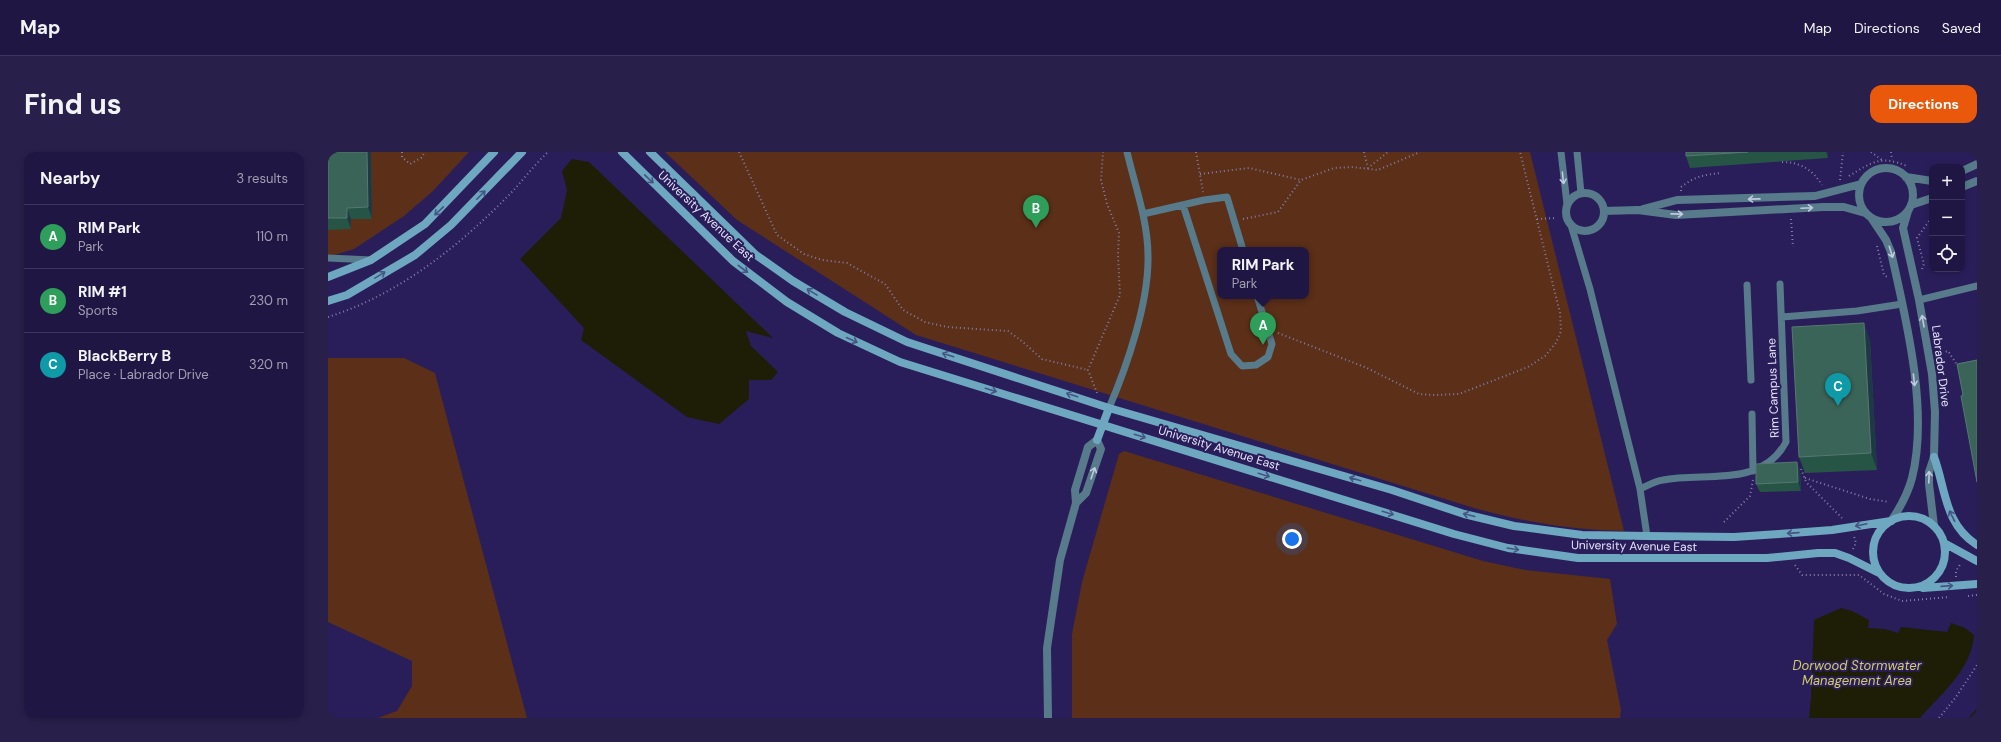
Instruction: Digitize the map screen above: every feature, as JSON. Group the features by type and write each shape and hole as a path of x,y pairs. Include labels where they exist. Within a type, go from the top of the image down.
{"main road":[{"path":"328,277 371,260 425,224 494,152"},
{"path":"328,300 347,295 414,255 451,225 522,152"},
{"name":"University Avenue East","path":"622,152 733,261 788,302 838,333 900,362 1454,534 1508,548 1578,558 1633,559 1767,558 1818,553 1835,553 1849,558 1879,573"},
{"name":"University Avenue East","path":"650,152 756,255 793,281 845,312 907,342 1105,406 1392,490 1471,516 1514,526 1582,535 1647,536 1734,537 1832,530 1891,521"},
{"path":"1097,440 1102,425 1105,406"},
{"path":"1934,457 1940,473 1944,498 1954,521 1977,546"},
{"path":"1916,588 1928,584 1937,576 1944,560 1944,543 1934,526 1925,519 1913,516 1901,517 1891,521 1881,528 1874,544 1874,562 1879,573 1889,583 1909,589 1977,584"},
{"path":"1944,543 1977,561"}],"street":[{"path":"1965,170 1977,164"},
{"path":"1865,213 1859,199 1861,184 1868,175 1882,168 1897,171 1906,177 1929,181"},
{"path":"1906,177 1912,190 1909,208"},
{"path":"1965,186 1977,181"},
{"path":"1638,210 1677,200 1815,196 1861,184"},
{"path":"1588,192 1600,199 1604,211 1602,220 1592,230 1583,231 1571,225 1566,215 1567,204 1570,199 1582,193 1588,192"},
{"path":"1872,218 1889,222 1900,218 1909,208 1929,199"},
{"path":"1604,211 1638,210 1676,215 1844,207 1865,213 1872,218 1886,240 1891,252 1902,304 1914,377 1917,438 1912,478 1903,502 1891,521"},
{"name":"Labrador Drive","path":"1909,208 1903,228 1919,300 1932,374 1935,412 1934,457 1929,472 1934,526"},
{"path":"1048,718 1047,648 1060,560 1076,503 1075,490 1088,447 1097,440 1101,449 1086,493 1076,503"}],"lane":[{"path":"1105,406 1119,384 1145,296 1148,254 1143,214 1127,152"},
{"path":"1561,152 1567,204"},
{"path":"1577,152 1582,193"},
{"path":"1143,214 1204,200 1227,197 1242,247"},
{"path":"1183,205 1231,354 1242,366 1256,364 1268,357 1272,344 1258,299"},
{"path":"1571,225 1590,289 1640,489 1647,536"},
{"path":"328,258 371,260"},
{"name":"Rim Campus Lane","path":"1640,489 1662,480 1754,473 1774,459 1786,442 1780,284"},
{"path":"1747,285 1752,380"},
{"path":"1919,300 1977,286"},
{"path":"1782,317 1857,311 1902,304"},
{"path":"1752,414 1754,473"}],"path":[{"path":"402,152 402,156 410,164 421,158 425,152"},
{"path":"328,317 354,308 387,292 419,273 464,237 506,198 548,152"},
{"path":"739,152 777,235 804,254 822,260 847,263 885,284 903,310 925,322 947,327 1008,331 1042,359 1088,370"},
{"path":"1103,152 1101,180 1119,233 1118,255 1120,295 1088,370 1105,406"},
{"path":"1196,152 1204,200"},
{"path":"1364,152 1368,168"},
{"path":"1368,168 1388,152"},
{"path":"1200,174 1249,168 1301,180 1334,168 1368,168 1378,170 1420,152"},
{"path":"1267,329 1367,368 1419,394 1459,394 1528,367 1545,356 1556,343 1561,331 1560,313 1520,152"},
{"path":"1840,180 1843,152"},
{"path":"1870,152 1882,160"},
{"path":"1891,152 1892,160"},
{"path":"1782,162 1800,164 1813,172 1822,186"},
{"path":"1680,192 1681,188 1703,174 1721,173"},
{"path":"1234,221 1278,212 1301,180"},
{"path":"1536,218 1556,218"},
{"path":"1791,219 1792,247"},
{"path":"1924,264 1917,238 1929,221"},
{"path":"1876,244 1884,275"},
{"path":"1942,353 1948,351 1960,373"},
{"path":"1801,469 1806,482 1842,518"},
{"path":"1724,522 1750,496 1754,473"},
{"path":"1805,478 1870,499 1889,502"},
{"path":"1852,552 1856,543 1854,533"},
{"path":"1956,579 1956,571 1962,562"},
{"path":"1802,575 1859,575"},
{"path":"1939,718 1956,697 1977,665"}],"shaded area":[{"path":"328,152 469,152 433,191 404,216 354,249 328,257"},
{"path":"665,152 1530,152 1624,531 1567,527 1511,517 1474,508 916,335 737,220"},
{"path":"328,358 404,358 435,373 527,718 378,718 397,711 412,686 412,661 328,622"},
{"path":"1124,451 1483,561 1525,570 1610,579 1617,624 1607,640 1621,710 1620,718 1072,718 1072,634 1082,582 1119,454"}],"water":[{"path":"572,159 589,162 773,338 746,331 751,346 778,372 771,380 749,380 749,399 719,424 687,417 581,340 584,328 520,259 561,218 567,190 562,171"},
{"name":"Dorwood Stormwater Management Area","path":"1841,608 1852,611 1869,620 1868,628 1885,629 1898,633 1901,627 1947,632 1951,623 1965,628 1974,635 1968,659 1962,670 1946,690 1920,718 1809,718 1814,620"}],"building":[{"path":"328,152 367,152 368,207 347,208 347,218 328,218"},
{"path":"1686,152 1748,152 1686,156"},
{"path":"1864,323 1871,453 1799,457 1792,327"},
{"path":"1977,360 1977,482 1961,396 1963,395 1957,364"},
{"path":"1797,462 1798,482 1756,484 1756,464"}],"waterway":[{"path":"1971,718 1977,711"}],"place":[{"name":"RIM #1","path":"1036,228"},
{"name":"RIM Park","path":"1263,345"},
{"name":"BlackBerry B","path":"1838,406"}]}
